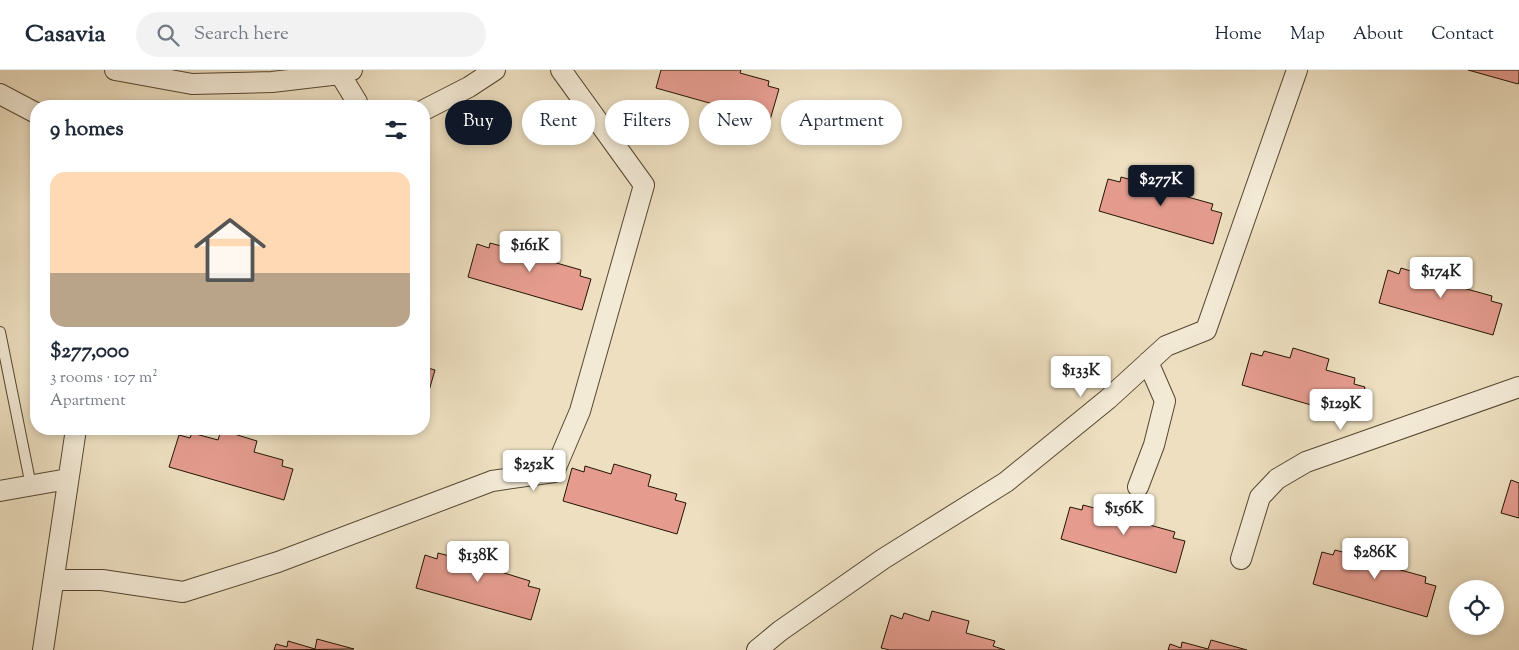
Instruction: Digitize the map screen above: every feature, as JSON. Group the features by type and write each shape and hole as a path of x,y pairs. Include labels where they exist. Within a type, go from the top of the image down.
{"street":[{"path":"115,70 192,84 272,82 346,72 356,100"},
{"path":"430,107 469,87 495,70"},
{"path":"54,580 102,580 183,592 278,562 492,481 554,472 580,410 644,185 561,70"},
{"path":"757,650 780,631 884,558 1006,482 1108,399 1166,346 1206,330 1297,70"},
{"path":"0,94 30,110"},
{"path":"1138,488 1154,446 1165,401 1148,362"},
{"path":"1241,559 1260,497 1276,479 1306,462 1519,387"},
{"path":"43,650 75,435"},
{"path":"0,491 68,479"}],"lane":[{"path":"0,332 32,486"}],"building":[{"path":"661,70 741,70 740,73 769,81 768,86 779,89 771,117 771,100 699,100 656,88"},
{"path":"1468,70 1519,70 1519,81 1518,84"},
{"path":"1150,174 1187,185 1184,196 1213,204 1211,210 1222,213 1213,244 1099,211 1108,179 1120,182 1121,177 1147,184"},
{"path":"519,240 556,251 553,262 581,270 580,276 591,279 582,310 468,277 477,244 489,248 490,243 516,250"},
{"path":"1430,266 1466,276 1463,288 1492,296 1491,301 1502,304 1493,335 1379,303 1388,270 1399,274 1401,268 1427,276"},
{"path":"1293,348 1329,359 1326,370 1355,378 1354,384 1365,387 1356,418 1242,385 1251,353 1262,356 1264,351 1290,358"},
{"path":"430,369 435,370 430,387"},
{"path":"179,435 190,438 191,435 199,435 218,440 220,435 237,435 257,441 254,452 283,460 282,466 293,469 284,500 169,467"},
{"path":"614,464 651,475 648,486 677,494 675,500 686,503 677,534 563,501 572,468 584,472 585,466 611,474"},
{"path":"1511,480 1519,483 1519,518 1501,513"},
{"path":"1112,503 1149,513 1146,524 1175,532 1173,538 1185,541 1176,573 1061,539 1070,507 1082,510 1083,505 1109,512"},
{"path":"1364,547 1400,558 1397,569 1426,577 1425,583 1436,586 1427,617 1313,584 1322,552 1333,555 1335,550 1361,557"},
{"path":"467,550 504,561 501,572 530,581 528,586 540,589 531,620 416,588 425,555 437,559 438,553 465,560"},
{"path":"932,611 969,621 966,633 995,641 993,646 1005,650 890,650 881,648 891,615 902,619 904,613 929,621"},
{"path":"317,639 354,649 274,650 276,644 287,647 288,641 315,649"},
{"path":"1211,640 1247,650 1168,650 1170,644 1181,648 1182,642 1208,649"}]}
